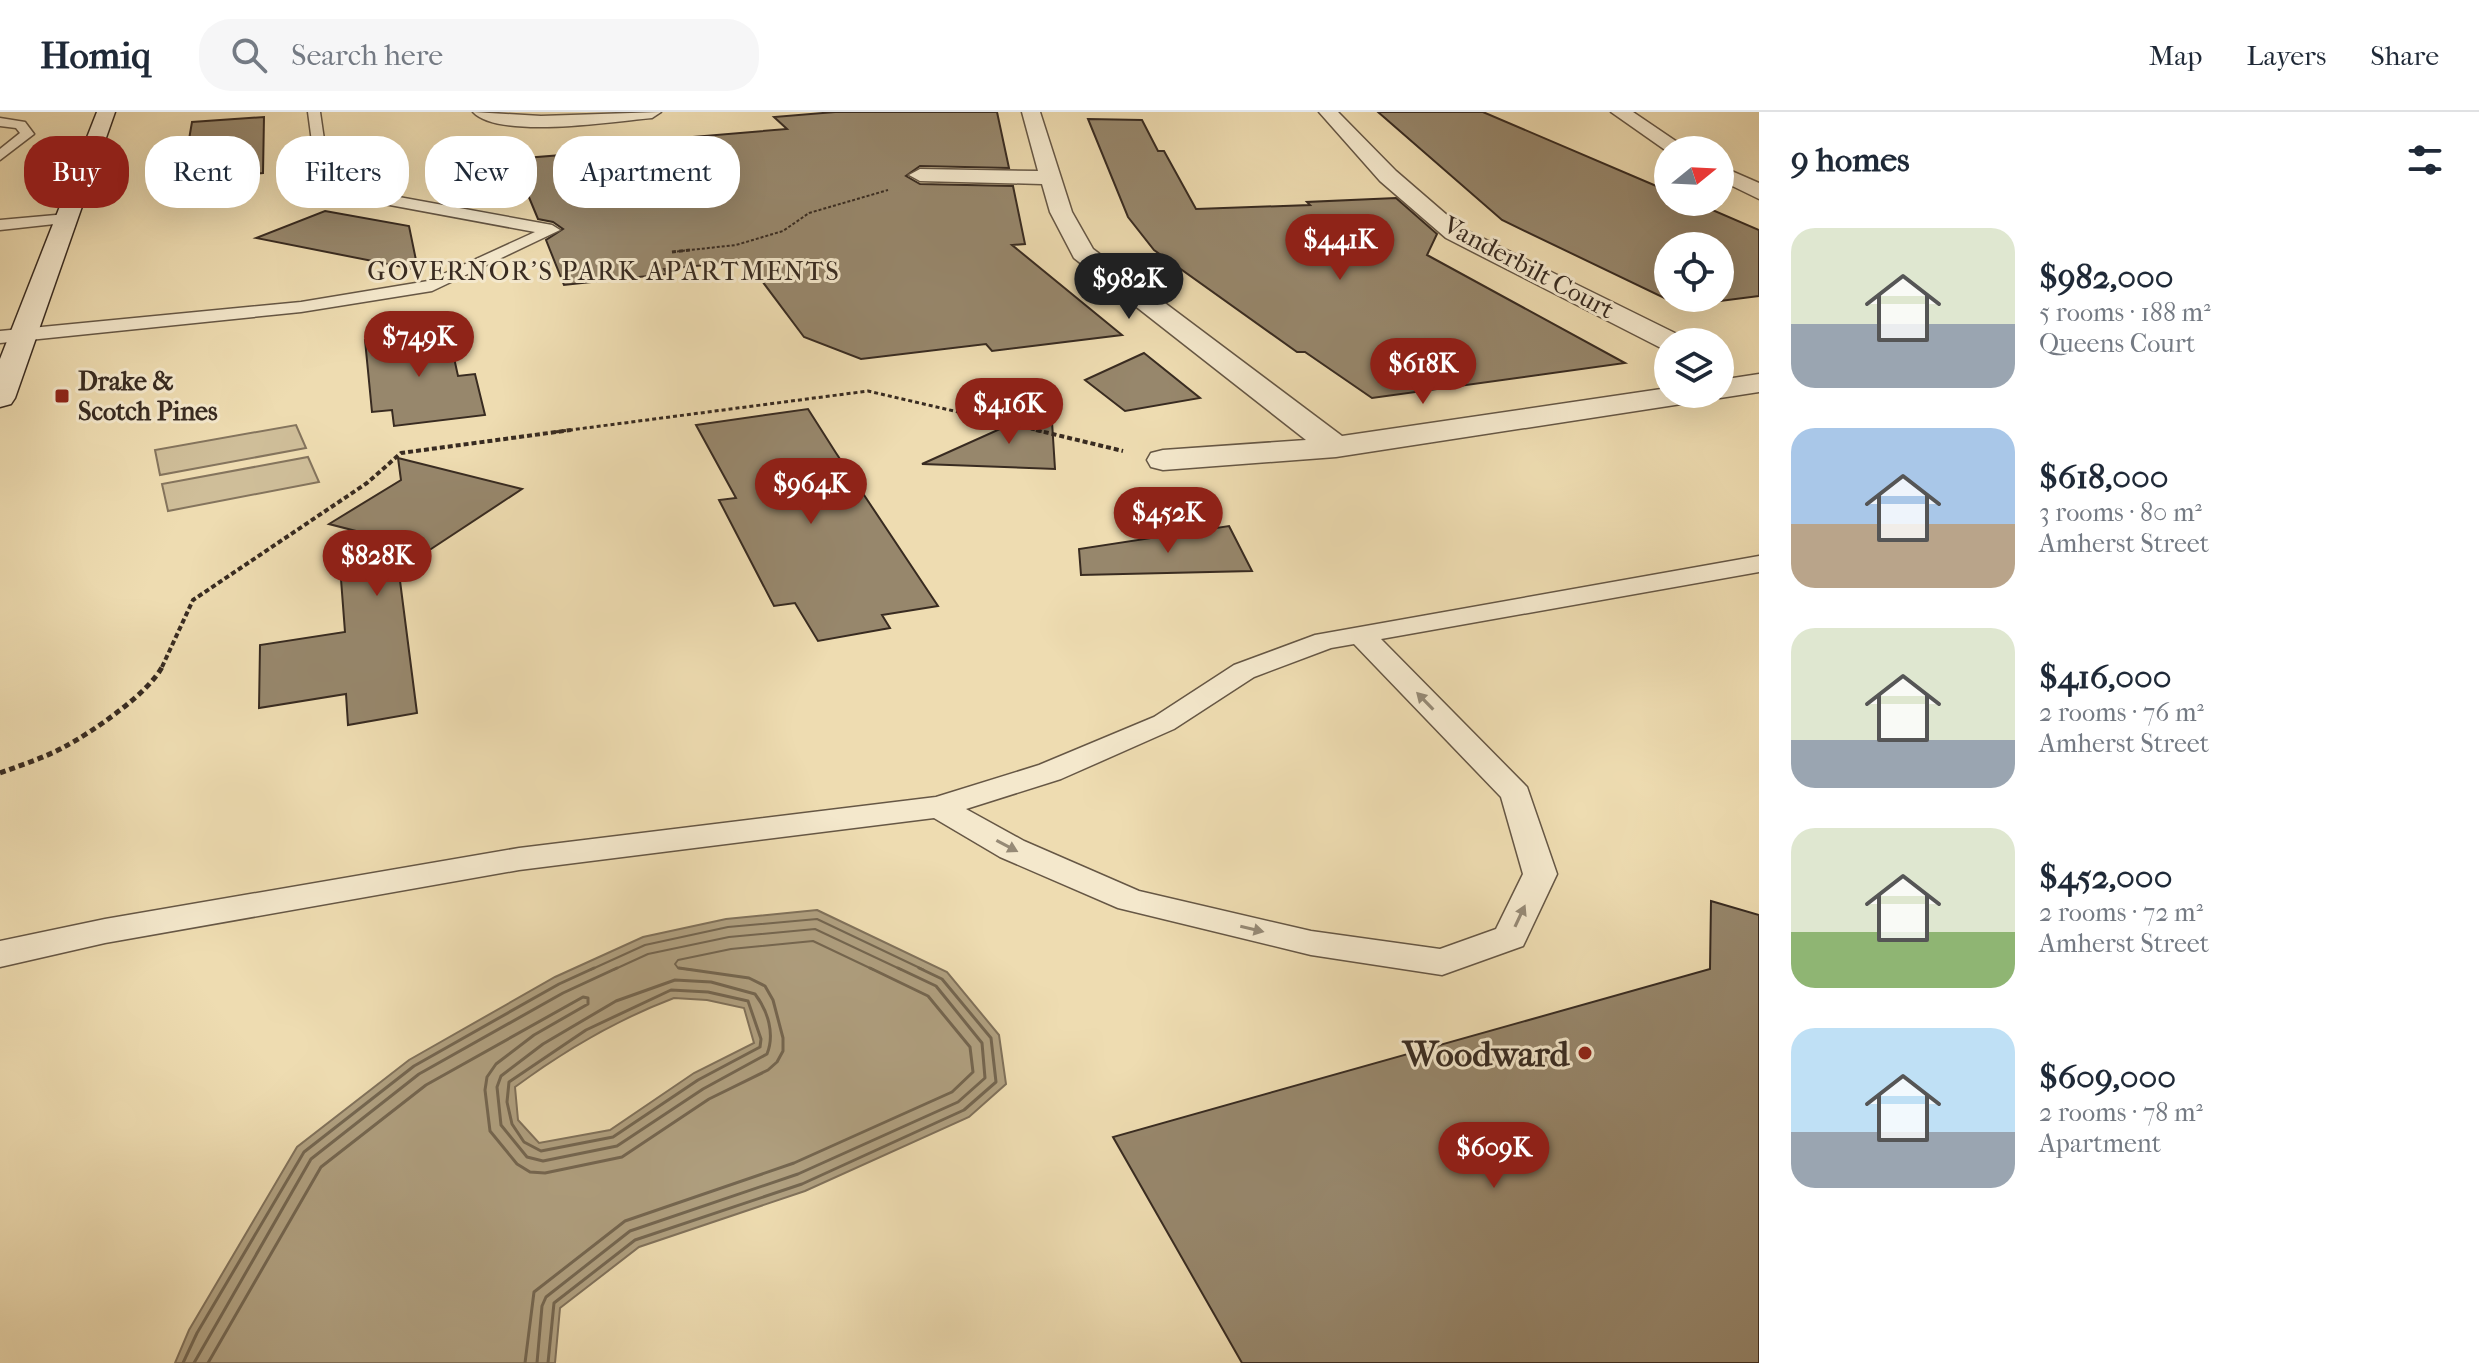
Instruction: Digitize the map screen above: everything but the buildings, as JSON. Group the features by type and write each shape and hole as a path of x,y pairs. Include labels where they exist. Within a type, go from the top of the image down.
{"street":[{"path":"0,398 12,336 67,219 106,112"},
{"path":"482,112 501,120 530,121 652,112"},
{"path":"1031,112 1061,212 1083,253 1336,447"},
{"name":"Vanderbilt Court","path":"1328,112 1388,176 1454,233 1654,333"},
{"path":"1620,112 1657,136"},
{"path":"920,175 1051,178"},
{"path":"1734,179 1759,192"},
{"path":"1734,373 1757,384"},
{"path":"1734,387 1757,384"},
{"path":"1163,460 1336,447 1654,399"}],"lane":[{"path":"12,336 301,307 432,286 552,230 352,193 323,184 314,112"},
{"path":"0,122 20,125 27,134 0,156"},
{"path":"0,225 67,219"},
{"path":"0,954 105,931 519,859 939,807 1050,772 1164,723 1244,671 1325,641 1759,564"},
{"path":"939,807 1012,849 1130,900 1311,943 1442,962 1510,937 1540,874 1516,794 1361,635"}],"path":[{"path":"672,252 736,245 783,231 809,213 900,186 920,175"},
{"path":"0,773 64,747 119,709 159,674 193,600 367,483 401,453 868,391 1163,460"}],"shaded area":[{"path":"296,425 306,448 160,475 155,450"},
{"path":"308,457 319,482 168,511 162,484"}],"water":[{"path":"817,910 947,972 999,1035 1006,1084 969,1117 805,1191 639,1247 560,1308 555,1363 175,1363 189,1330 297,1147 409,1060 555,977 643,937 726,919","holes":["674,998 707,1000 744,1008 754,1043 694,1073 610,1130 539,1143 518,1120 515,1087 572,1048 611,1026"]}],"place":[{"name":"Drake & Scotch Pines","path":"62,396"},
{"name":"Woodward","path":"1585,1053"}],"district":[{"name":"GOVERNOR'S PARK APARTMENTS","path":"604,271"}]}
